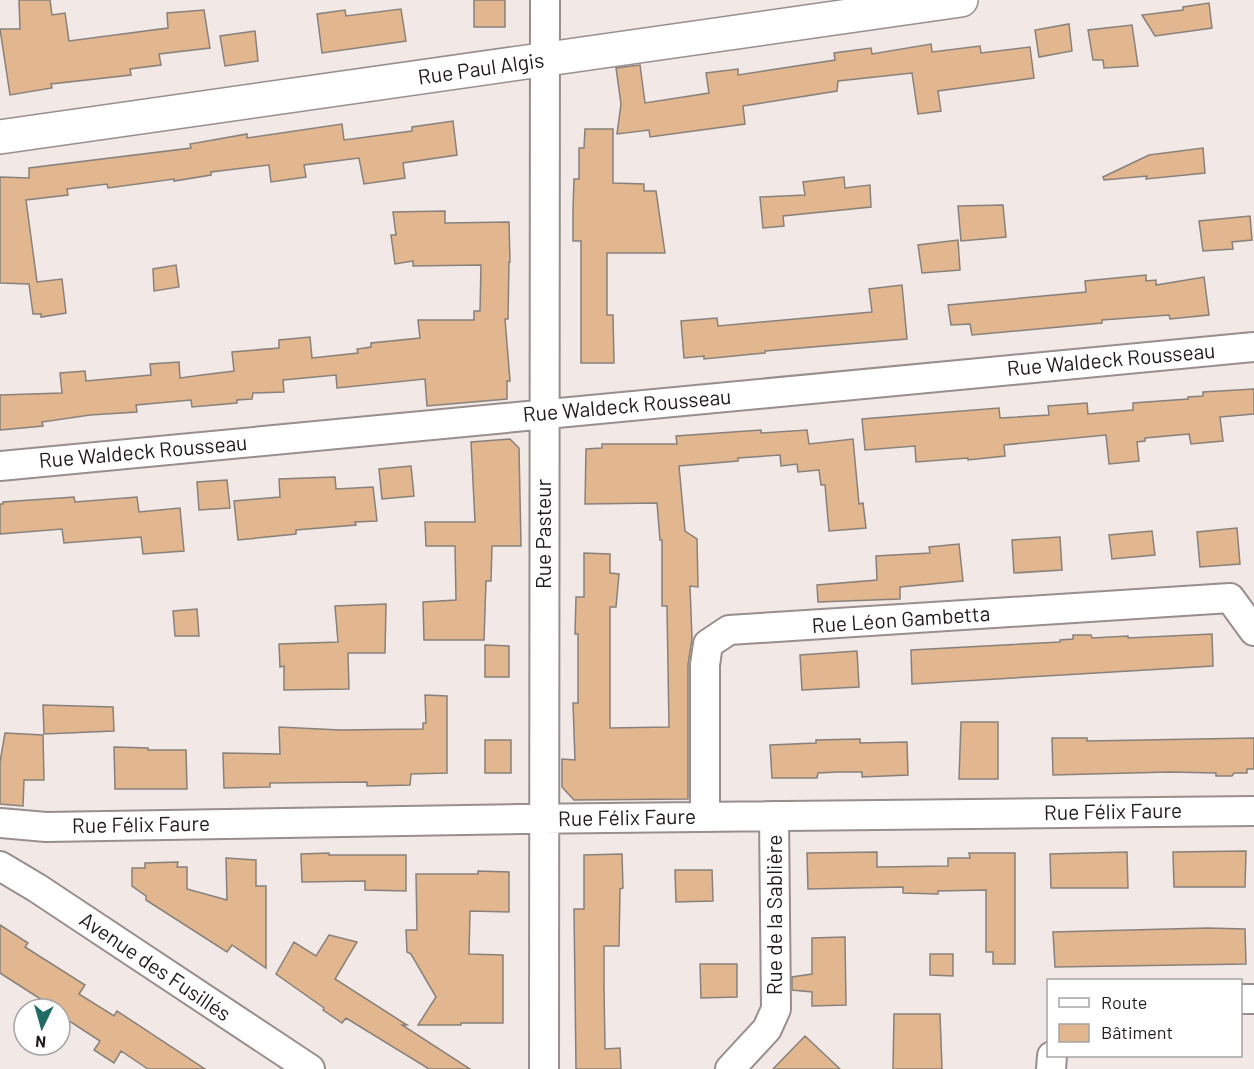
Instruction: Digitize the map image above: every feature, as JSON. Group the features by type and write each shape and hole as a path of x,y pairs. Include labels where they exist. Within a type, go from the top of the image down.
{"street":[{"name":"Rue Pasteur","path":"544,1069 545,0"},
{"name":"Rue Paul Algis","path":"0,137 961,0"},
{"name":"Rue Waldeck Rousseau","path":"0,466 1254,347"},
{"name":"Rue Léon Gambetta","path":"705,817 705,665 708,644 729,630 1230,598 1254,632"},
{"name":"Rue Félix Faure","path":"0,823 46,827 1254,811"},
{"name":"Rue de la Sablière","path":"730,1069 767,1029 776,1009 774,816"},
{"name":"Avenue des Fusillés","path":"0,866 37,888 310,1069"}],"building":[{"path":"19,0 50,0 52,15 65,13 69,41 168,28 167,13 204,10 210,48 159,54 161,65 130,69 131,75 51,84 52,88 10,95 0,29 20,29"},
{"path":"474,0 505,0 505,27 474,27"},
{"path":"1209,3 1212,28 1155,36 1142,15 1183,10 1183,7"},
{"path":"401,9 406,41 322,53 317,14 345,10 346,16"},
{"path":"1069,24 1072,51 1039,57 1035,30"},
{"path":"1132,25 1138,66 1104,68 1103,60 1093,60 1088,30"},
{"path":"255,31 258,61 225,66 220,36"},
{"path":"931,44 932,52 980,46 981,53 1030,47 1034,78 938,91 941,111 918,114 912,73 838,81 837,91 743,106 745,124 650,137 649,130 617,134 621,104 616,68 640,65 645,103 709,93 706,73 738,69 738,75 835,60 834,53 871,48 872,54"},
{"path":"453,121 457,155 403,163 405,178 364,184 359,158 304,165 306,177 271,182 269,165 211,172 211,175 174,181 174,179 108,188 107,184 67,189 68,195 26,200 37,282 62,279 66,313 41,317 41,314 33,314 29,284 0,283 0,177 29,178 29,168 191,148 190,144 247,134 247,138 342,124 344,140 412,131 412,127"},
{"path":"585,129 613,129 613,183 644,184 644,191 656,191 665,253 607,253 607,315 613,315 614,363 581,363 581,241 573,241 573,210 574,179 579,179 579,148 584,148"},
{"path":"1203,148 1205,173 1146,179 1147,176 1104,180 1103,177 1149,155"},
{"path":"844,177 845,188 870,185 871,207 783,216 784,226 763,228 760,197 805,195 803,182"},
{"path":"1003,205 1006,237 961,241 958,206"},
{"path":"445,211 445,223 509,222 508,319 505,319 510,381 507,381 507,399 427,406 425,379 337,388 336,375 283,380 284,392 253,393 252,399 237,400 237,403 192,407 191,400 136,405 137,412 90,415 42,422 43,426 0,430 0,395 62,393 60,373 85,371 86,381 151,375 150,364 179,362 180,378 234,371 232,352 279,348 279,340 310,337 312,358 358,353 357,349 371,347 371,343 420,338 418,320 474,320 474,311 480,311 481,265 413,266 413,261 395,264 391,235 396,235 393,212"},
{"path":"1250,216 1252,240 1232,242 1233,249 1203,251 1199,221"},
{"path":"958,240 960,270 922,273 918,245"},
{"path":"176,265 179,287 154,291 153,269"},
{"path":"1146,275 1146,281 1156,280 1156,285 1204,277 1209,315 1170,319 1169,315 1102,320 1102,323 972,335 970,324 951,325 948,305 1086,292 1085,281"},
{"path":"902,285 907,339 765,351 765,353 704,359 704,356 684,358 681,321 717,318 718,326 872,312 869,289"},
{"path":"1254,389 1254,414 1220,417 1223,441 1191,444 1189,434 1145,438 1145,441 1137,442 1139,461 1109,464 1106,435 1004,445 1005,456 968,460 968,458 916,462 915,446 865,450 862,419 999,408 1000,418 1049,415 1048,406 1087,403 1088,414 1133,410 1133,403 1188,399 1188,397 1203,396 1203,392"},
{"path":"761,430 761,433 807,430 809,444 853,439 859,504 863,503 866,528 829,531 825,485 821,485 819,470 798,472 797,464 781,466 780,455 679,466 685,531 697,539 698,587 690,586 692,639 688,665 688,799 574,800 562,787 562,759 575,760 573,703 578,703 576,597 584,597 584,553 610,554 610,573 619,574 616,607 610,607 610,728 669,727 667,606 662,606 662,540 660,540 657,503 585,504 586,449 602,448 602,444 677,444 676,436"},
{"path":"510,439 519,448 521,546 492,546 491,581 486,581 484,640 424,640 423,602 456,600 455,546 426,546 425,522 475,522 471,442"},
{"path":"411,466 414,496 382,499 379,469"},
{"path":"335,477 336,489 373,487 377,521 296,530 296,534 238,540 234,501 280,497 279,479"},
{"path":"227,480 230,508 199,510 197,482"},
{"path":"74,497 75,502 137,497 139,512 180,508 184,551 143,554 141,537 64,543 62,529 0,534 0,504 3,502"},
{"path":"1237,528 1240,564 1200,567 1197,532"},
{"path":"1152,531 1155,555 1112,559 1109,535"},
{"path":"1060,537 1062,570 1014,573 1012,540"},
{"path":"959,544 963,581 900,587 900,599 818,602 817,585 877,580 876,556 930,553 929,547"},
{"path":"386,604 385,653 348,653 349,689 284,690 284,666 280,667 279,644 338,642 335,606"},
{"path":"197,609 199,636 175,636 173,611"},
{"path":"1212,634 1213,666 912,684 911,650 1060,642 1060,640 1073,639 1073,635 1091,635 1092,638 1128,636 1128,638"},
{"path":"485,645 509,646 509,677 485,677"},
{"path":"857,651 859,687 802,690 800,655"},
{"path":"425,695 447,696 447,773 411,774 410,785 367,786 367,782 270,783 270,787 224,788 223,753 280,754 279,727 340,730 423,729 423,723 426,723"},
{"path":"43,705 113,707 114,731 44,734"},
{"path":"961,722 998,722 998,779 959,779"},
{"path":"5,733 43,735 44,780 24,780 23,806 0,804 0,762"},
{"path":"1052,738 1087,738 1087,741 1254,738 1254,769 1247,769 1247,773 1234,773 1232,776 1216,776 1216,773 1170,772 1053,775"},
{"path":"860,739 860,743 907,742 908,775 862,777 862,772 838,772 818,773 817,778 772,778 770,745 816,743 816,740"},
{"path":"485,740 511,740 511,773 485,773"},
{"path":"114,747 186,750 187,789 115,789"},
{"path":"1246,851 1245,887 1174,887 1173,852"},
{"path":"877,852 877,867 948,866 948,858 970,858 969,853 1015,853 1015,964 993,964 993,952 986,952 986,890 938,891 938,894 903,893 903,887 808,889 807,853"},
{"path":"1127,852 1128,888 1051,888 1050,854"},
{"path":"329,853 329,855 406,855 406,891 365,890 365,881 302,882 301,854"},
{"path":"622,854 623,888 620,889 619,946 604,946 605,1049 620,1048 621,1069 576,1069 574,909 584,909 584,855"},
{"path":"226,858 256,860 256,886 266,886 266,968 232,945 227,952 146,900 146,896 132,886 132,868 145,868 145,863 178,862 177,867 187,867 187,889 227,900"},
{"path":"675,870 712,870 713,901 676,902"},
{"path":"478,871 509,872 509,912 470,911 469,954 503,955 503,1023 418,1025 436,997 411,954 407,952 406,930 417,930 416,874 478,874"},
{"path":"0,925 28,943 25,947 85,985 79,994 114,1016 117,1011 205,1069 148,1069 121,1051 114,1063 94,1050 100,1041 72,1023 72,997 37,997 0,973"},
{"path":"1245,929 1246,964 1055,967 1053,932"},
{"path":"329,935 357,942 335,979 470,1069 429,1069 346,1018 342,1023 276,974 294,942 316,956"},
{"path":"845,937 846,1005 812,1006 812,992 792,990 792,977 812,974 812,938"},
{"path":"930,954 953,954 953,976 930,975"},
{"path":"700,964 737,964 737,997 701,998"},
{"path":"894,1014 940,1014 942,1069 893,1069"},
{"path":"805,1036 840,1069 773,1069"}]}
